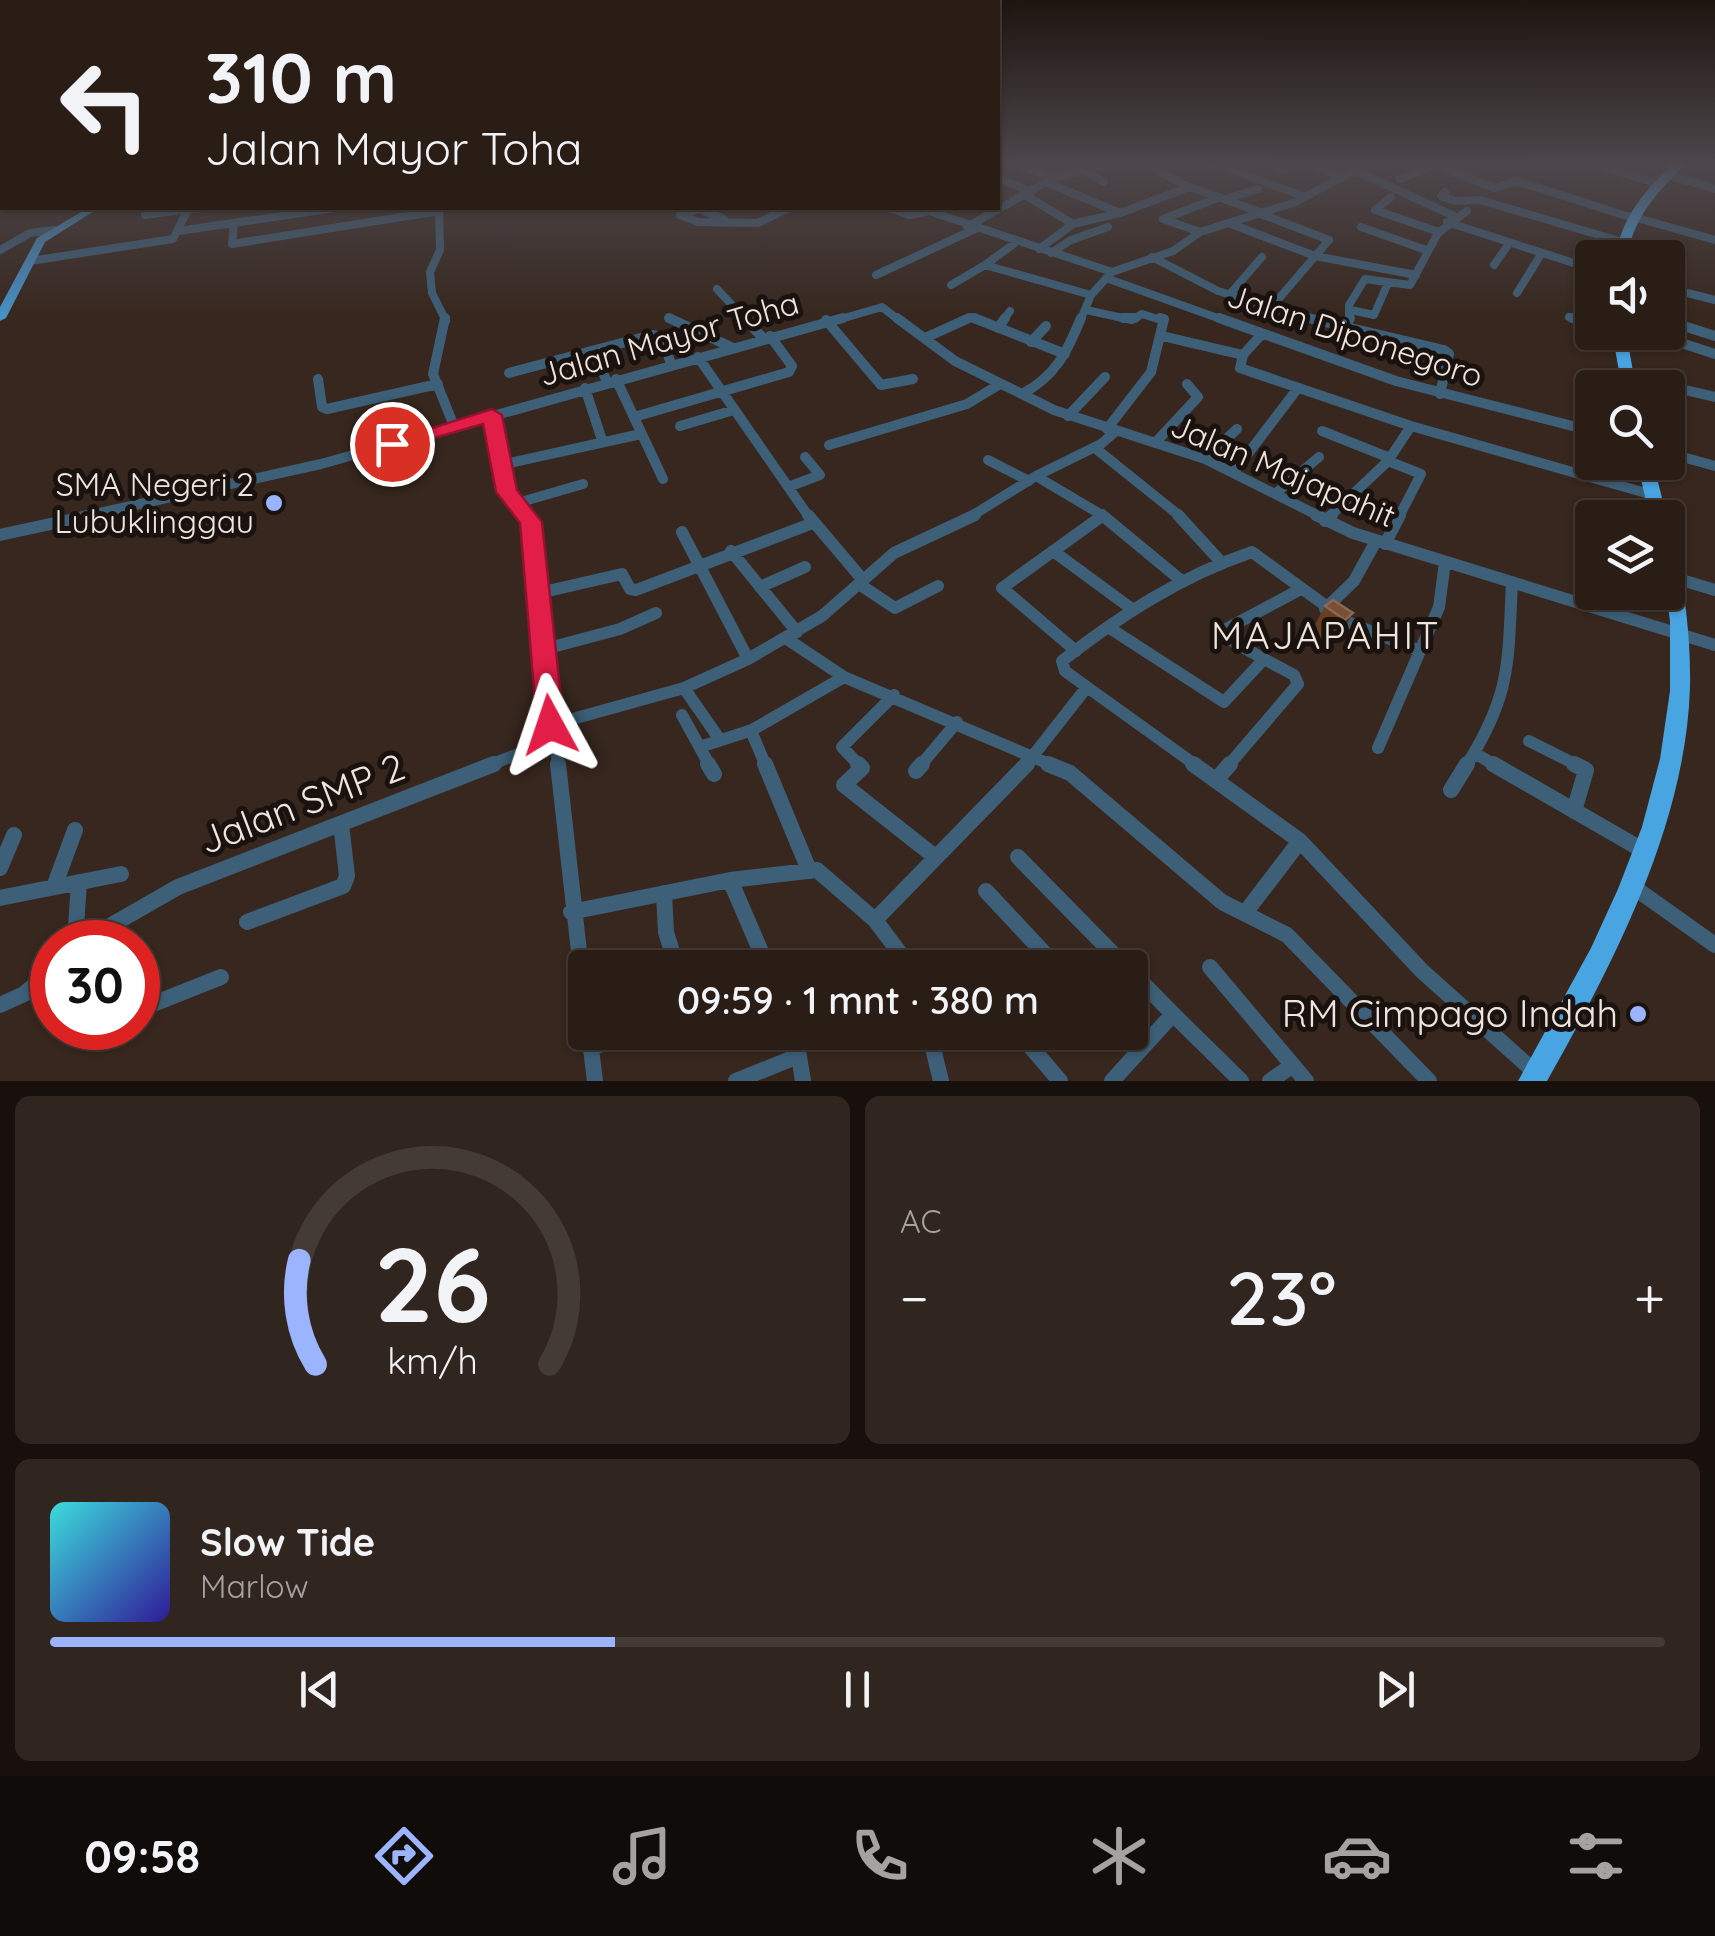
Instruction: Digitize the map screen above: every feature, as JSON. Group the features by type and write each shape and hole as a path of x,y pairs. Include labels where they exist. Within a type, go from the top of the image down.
{"highway":[{"path":"1624,240 1632,214"},
{"path":"1649,480 1654,500"},
{"path":"1534,1077 1606,946 1646,852 1677,739 1684,634 1680,610"}],"main road":[{"path":"1,315 6,299 41,240 82,214"}],"street":[{"path":"144,215 148,214"},
{"path":"179,231 186,214"},
{"path":"30,260 167,240 179,231 281,214"},
{"path":"303,232 305,214"},
{"path":"234,223 232,244 407,214"},
{"path":"439,214 440,250 430,272 432,293 446,319 433,366 454,426"},
{"path":"724,219 739,216 758,223 776,214"},
{"name":"Jalan Diponegoro","path":"942,214 1261,335 1440,394 1575,427"},
{"path":"876,275 994,214"},
{"path":"1059,214 1073,224"},
{"path":"1039,249 1073,224 1114,214"},
{"path":"1176,214 1163,219 1200,232"},
{"path":"1022,394 1041,384 1065,354 1091,295 1109,275 1172,251 1200,232 1261,214"},
{"path":"1263,214 1327,238 1270,309"},
{"path":"1389,214 1439,232"},
{"path":"1441,214 1508,245 1575,265"},
{"path":"1346,326 1350,303 1365,280 1407,286 1439,232 1459,214"},
{"path":"1529,214 1616,240"},
{"path":"1622,214 1715,240"},
{"path":"1230,224 1315,256 1416,276"},
{"path":"1050,253 1071,240 1108,227"},
{"path":"1361,227 1426,250"},
{"path":"0,250 35,232 54,230"},
{"path":"950,285 1015,242"},
{"path":"1494,265 1508,245"},
{"path":"1516,293 1540,256"},
{"path":"1152,257 1229,295 1270,309 1447,352 1440,394"},
{"path":"1229,295 1262,257"},
{"path":"985,264 1091,295"},
{"path":"1351,310 1374,315 1388,283"},
{"path":"634,418 792,369 718,289"},
{"path":"1685,292 1715,300"},
{"name":"Jalan Mayor Toha","path":"0,535 276,476 826,320 886,308"},
{"name":"Jalan Majapahit","path":"886,308 956,361 1000,384 1068,416 1206,459 1325,521 1381,543 1715,645"},
{"path":"1086,310 1132,320 1142,314 1162,318 1162,336 1243,355"},
{"path":"998,328 1010,311"},
{"path":"925,338 968,317 1065,354"},
{"path":"669,318 731,347"},
{"path":"1570,318 1575,319"},
{"path":"826,320 881,384 913,379"},
{"path":"1031,342 1046,326"},
{"path":"1685,326 1715,336"},
{"path":"509,374 656,335 672,364"},
{"path":"1261,335 1243,355 1240,368 1412,426 1653,496"},
{"name":"Jalan SMP 2","path":"120,920 178,887 341,824 551,733 684,688 792,636 894,552 985,510 1032,479 1094,448 1151,372 1162,336"},
{"path":"1685,344 1715,354"},
{"path":"594,352 634,418 663,480"},
{"path":"698,357 813,522 861,582 895,608 938,586"},
{"path":"1068,416 1105,377"},
{"path":"318,378 322,407 326,409 438,384"},
{"path":"829,445 968,404 1000,384"},
{"path":"1156,443 1199,395 1188,384"},
{"path":"585,388 602,440"},
{"path":"1234,472 1263,442 1268,425 1298,388"},
{"path":"1685,392 1715,397"},
{"path":"680,426 734,410"},
{"path":"492,415 501,465 514,504 531,522 577,950"},
{"path":"1325,521 1389,459 1412,426"},
{"path":"1206,459 1236,429"},
{"path":"1322,431 1420,474 1381,543 1354,580 1325,608"},
{"path":"501,465 641,434"},
{"path":"1094,448 1192,526 1221,562"},
{"path":"788,487 820,475 805,457"},
{"path":"1275,494 1318,457"},
{"path":"1685,458 1715,466"},
{"path":"988,460 1102,516 1183,582"},
{"path":"514,504 584,484"},
{"path":"1076,651 1003,591 1006,583 1102,516"},
{"path":"539,593 622,574 630,588 636,590 813,522"},
{"path":"682,532 696,566 748,659"},
{"path":"731,551 792,636 844,677 1070,772 1191,878 1286,935 1429,1081"},
{"path":"1053,551 1132,609"},
{"path":"1420,651 1353,625 1255,553 1221,562 1132,609 1062,666 1300,842 1422,971 1534,1077"},
{"path":"1378,748 1439,607 1445,562"},
{"path":"760,587 806,567"},
{"path":"1685,581 1715,590"},
{"path":"1451,790 1490,728 1507,680 1512,582"},
{"path":"1218,779 1298,684 1294,675 1223,634 1301,589"},
{"path":"544,649 620,629 656,613"},
{"path":"1108,627 1220,702 1264,659"},
{"path":"700,747 718,737 732,739 751,731 844,677"},
{"path":"875,920 1036,756 1087,687"},
{"path":"684,688 718,737"},
{"path":"894,695 842,748 862,768 844,785 934,856"},
{"path":"682,715 714,774"},
{"path":"916,771 957,722"},
{"path":"751,731 809,870"},
{"path":"1529,741 1586,770 1574,811"},
{"path":"1474,754 1646,852"},
{"path":"246,922 343,886 347,876 341,824"},
{"path":"54,888 75,830"},
{"path":"0,868 14,836"},
{"path":"1245,913 1300,842"},
{"path":"1018,857 1110,950"},
{"path":"571,912 730,880 809,870 826,875 875,920 898,950"},
{"path":"0,898 121,874"},
{"path":"730,880 760,950"},
{"path":"80,882 81,920"},
{"path":"1632,886 1715,945"},
{"path":"986,891 1041,950"},
{"path":"664,892 666,932 672,950"},
{"path":"1210,967 1306,1081"},
{"path":"160,1001 221,977"},
{"path":"1148,988 1241,1081"},
{"path":"0,1005 30,989"},
{"path":"1112,1081 1173,1014"},
{"path":"591,1050 595,1081"},
{"path":"797,1050 803,1081"},
{"path":"933,1050 941,1081"},
{"path":"1033,1050 1060,1081"},
{"path":"736,1081 798,1056"},
{"path":"1270,1081 1293,1065"}],"building":[{"path":"1333,600 1353,613 1345,620 1325,606"}],"place":[{"name":"SMA Negeri 2 Lubuklinggau","path":"274,503"},
{"name":"RM Cimpago Indah","path":"1638,1014"}],"district":[{"name":"MAJAPAHIT","path":"1326,636"}],"route":[{"path":"392,444 492,415 507,492 531,522 550,725"}]}
